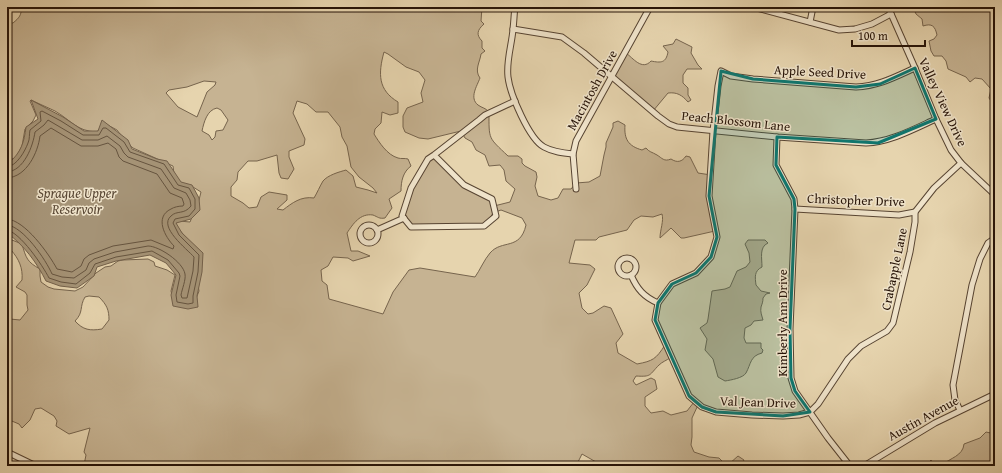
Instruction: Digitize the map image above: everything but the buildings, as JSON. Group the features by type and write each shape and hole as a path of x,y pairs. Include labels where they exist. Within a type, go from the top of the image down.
{"street":[{"path":"514,7 514,29 507,76 515,101 525,124 542,147 554,151 573,154"},
{"name":"Macintosh Drive","path":"576,189 573,154 576,141 650,7"},
{"path":"753,7 839,30 855,29 872,24 891,14"},
{"path":"810,22 813,7"},
{"name":"Valley View Drive","path":"888,7 936,119 951,150 961,163 995,196"},
{"name":"Peach Blossom Lane","path":"514,29 554,34 562,37 584,53 669,124 677,128 866,144 878,143 936,119"},
{"name":"Apple Seed Drive","path":"713,131 721,71 731,76 753,79 856,87 880,84 915,68"},
{"path":"434,155 464,185 492,199 496,216 484,226 411,228 402,216 411,188 428,159 485,115 515,101"},
{"path":"631,275 634,283 644,296 658,303 672,284 696,273 711,257 717,237 709,196 713,131"},
{"path":"777,137 776,165 794,199 796,209"},
{"name":"Crabapple Lane","path":"810,412 818,404 848,359 861,346 887,331 893,323 910,252 915,222 915,212 934,188 961,163"},
{"name":"Christopher Drive","path":"796,209 899,215 915,212"},
{"name":"Kimberly Ann Drive","path":"796,209 790,329 791,378 795,390 828,438 850,466"},
{"path":"377,230 404,218"},
{"path":"960,410 955,400 953,385 972,285 980,259 988,243 995,238"},
{"name":"Val Jean Drive","path":"658,303 655,320 689,396 702,407 716,412 752,415 799,415 810,412"},
{"name":"Austin Avenue","path":"864,466 912,436 960,410 995,394"},
{"path":"7,452 36,466"}],"highlighted area":[{"path":"915,68 936,119 878,143 777,137 776,165 794,199 795,209 790,329 791,378 795,391 810,412 783,416 716,412 702,407 689,396 655,320 658,303 672,284 696,273 711,257 717,237 709,196 721,71 753,79 856,87 880,84"}],"shaded area":[{"path":"21,7 49,7 53,11 63,11 68,7 482,7 481,21 484,24 480,28 478,35 482,41 482,48 485,51 481,54 478,66 477,72 480,78 474,92 474,99 478,105 489,112 489,128 493,141 508,156 518,156 522,159 522,163 525,166 536,172 537,177 535,186 538,196 551,200 558,198 563,189 571,189 576,183 589,182 600,176 606,143 613,127 613,123 618,121 625,125 626,138 633,146 642,150 646,148 665,160 671,159 679,161 683,160 686,156 690,157 698,173 711,175 710,202 715,231 681,238 671,228 660,238 663,220 662,214 653,217 641,216 634,220 627,230 599,237 596,240 575,240 569,263 590,265 595,269 587,285 579,293 582,308 588,314 593,313 604,306 611,308 623,334 616,343 618,353 637,364 654,359 665,345 670,358 660,364 650,375 636,376 633,381 636,385 651,378 655,380 657,389 645,397 645,406 651,413 663,411 671,415 687,411 694,402 698,405 692,418 691,445 694,452 709,457 719,458 723,462 729,464 738,456 744,460 741,466 603,466 582,454 576,466 245,466 237,464 230,466 86,466 84,465 86,455 84,452 90,428 69,434 56,426 57,421 54,416 41,408 35,409 30,420 22,428 19,424 7,419 7,318 20,320 28,310 27,295 25,292 16,287 22,280 21,268 14,253 11,250 7,250 7,238 22,244 28,259 32,264 40,269 41,282 48,287 75,291 83,287 96,273 118,261 148,259 154,262 155,266 167,270 175,275 171,291 173,299 194,304 199,291 198,285 202,252 190,247 188,240 176,224 179,221 190,222 201,192 193,187 175,182 173,166 133,148 117,130 104,123 97,132 84,130 74,125 55,111 31,100 30,101 36,115 33,121 25,129 22,146 16,158 11,159 7,166 7,23 13,23 17,20 20,16","holes":["384,52 406,67 419,72 425,80 421,93 423,102 407,108 403,116 403,127 405,132 419,138 428,139 461,131 465,138 472,142 476,150 485,155 489,166 500,165 504,170 506,181 515,189 510,202 494,206 485,193 464,185 436,155 424,166 403,209 405,219 416,227 477,225 487,223 493,213 501,210 522,218 526,225 520,238 515,242 500,246 490,253 475,277 420,268 409,270 393,292 383,314 329,299 327,285 322,281 321,270 328,266 333,257 348,258 353,261 370,256 358,251 351,251 347,233 361,217 373,215 380,218 385,218 392,208 389,199 401,191 403,177 411,166 408,159 398,158 390,154 374,134 375,129 381,123 382,112 390,115 398,113 398,102 391,97 383,87 381,81 381,67","204,81 216,82 215,85 207,92 197,117 178,107 166,93 169,90 187,87","297,101 307,104 316,112 328,112 340,127 342,137 347,146 351,167 359,177 377,193 356,187 353,176 346,170 325,179 314,198 301,199 283,210 277,209 287,200 287,195 269,192 261,197 257,207 249,208 231,196 231,187 237,180 238,172 248,161 257,161 277,155 281,178 288,179 294,169 289,157 289,151 304,145 305,139 293,113","217,108 221,110 228,120 223,130 216,131 215,137 212,140 209,135 202,131 206,117","85,297 99,297 106,305 109,320 102,329 87,329 75,321 80,315"]},
{"path":"913,7 995,7 995,107 989,98 991,89 982,79 975,78 970,82 966,77 948,69 946,61 942,56 934,56 931,51 929,41 934,39 937,35 935,29 931,25 923,26 922,19 916,14"},
{"path":"676,39 692,47 691,53 702,69 687,69 683,75 683,83 688,88 688,95 691,100 688,102 679,94 668,93 653,111 612,75 626,53 638,63 644,65 651,61 658,62 664,60 668,52 663,46 673,44"},
{"path":"748,240 765,240 768,243 763,247 762,267 756,272 755,279 756,285 761,291 770,293 766,294 763,298 761,311 763,320 754,321 751,325 745,328 744,338 746,343 761,343 761,348 763,350 762,353 753,358 744,375 725,381 718,377 713,359 705,350 707,339 700,328 707,323 712,291 730,287 737,271 746,267 750,262 749,253 745,244"},
{"path":"986,432 995,434 995,466 925,466 931,460 935,465 942,465 959,454 964,444 980,438"}],"water":[{"name":"Sprague Upper Reservoir","path":"31,100 63,117 84,131 98,131 102,120 128,140 132,149 157,159 167,161 181,182 192,185 199,198 200,210 191,219 176,223 182,233 203,253 202,272 197,296 198,307 188,309 173,306 171,295 176,275 166,263 150,255 116,261 97,267 94,276 77,288 60,286 46,281 30,255 7,233 7,163 13,159 19,151 23,143 26,127 38,119"}]}
